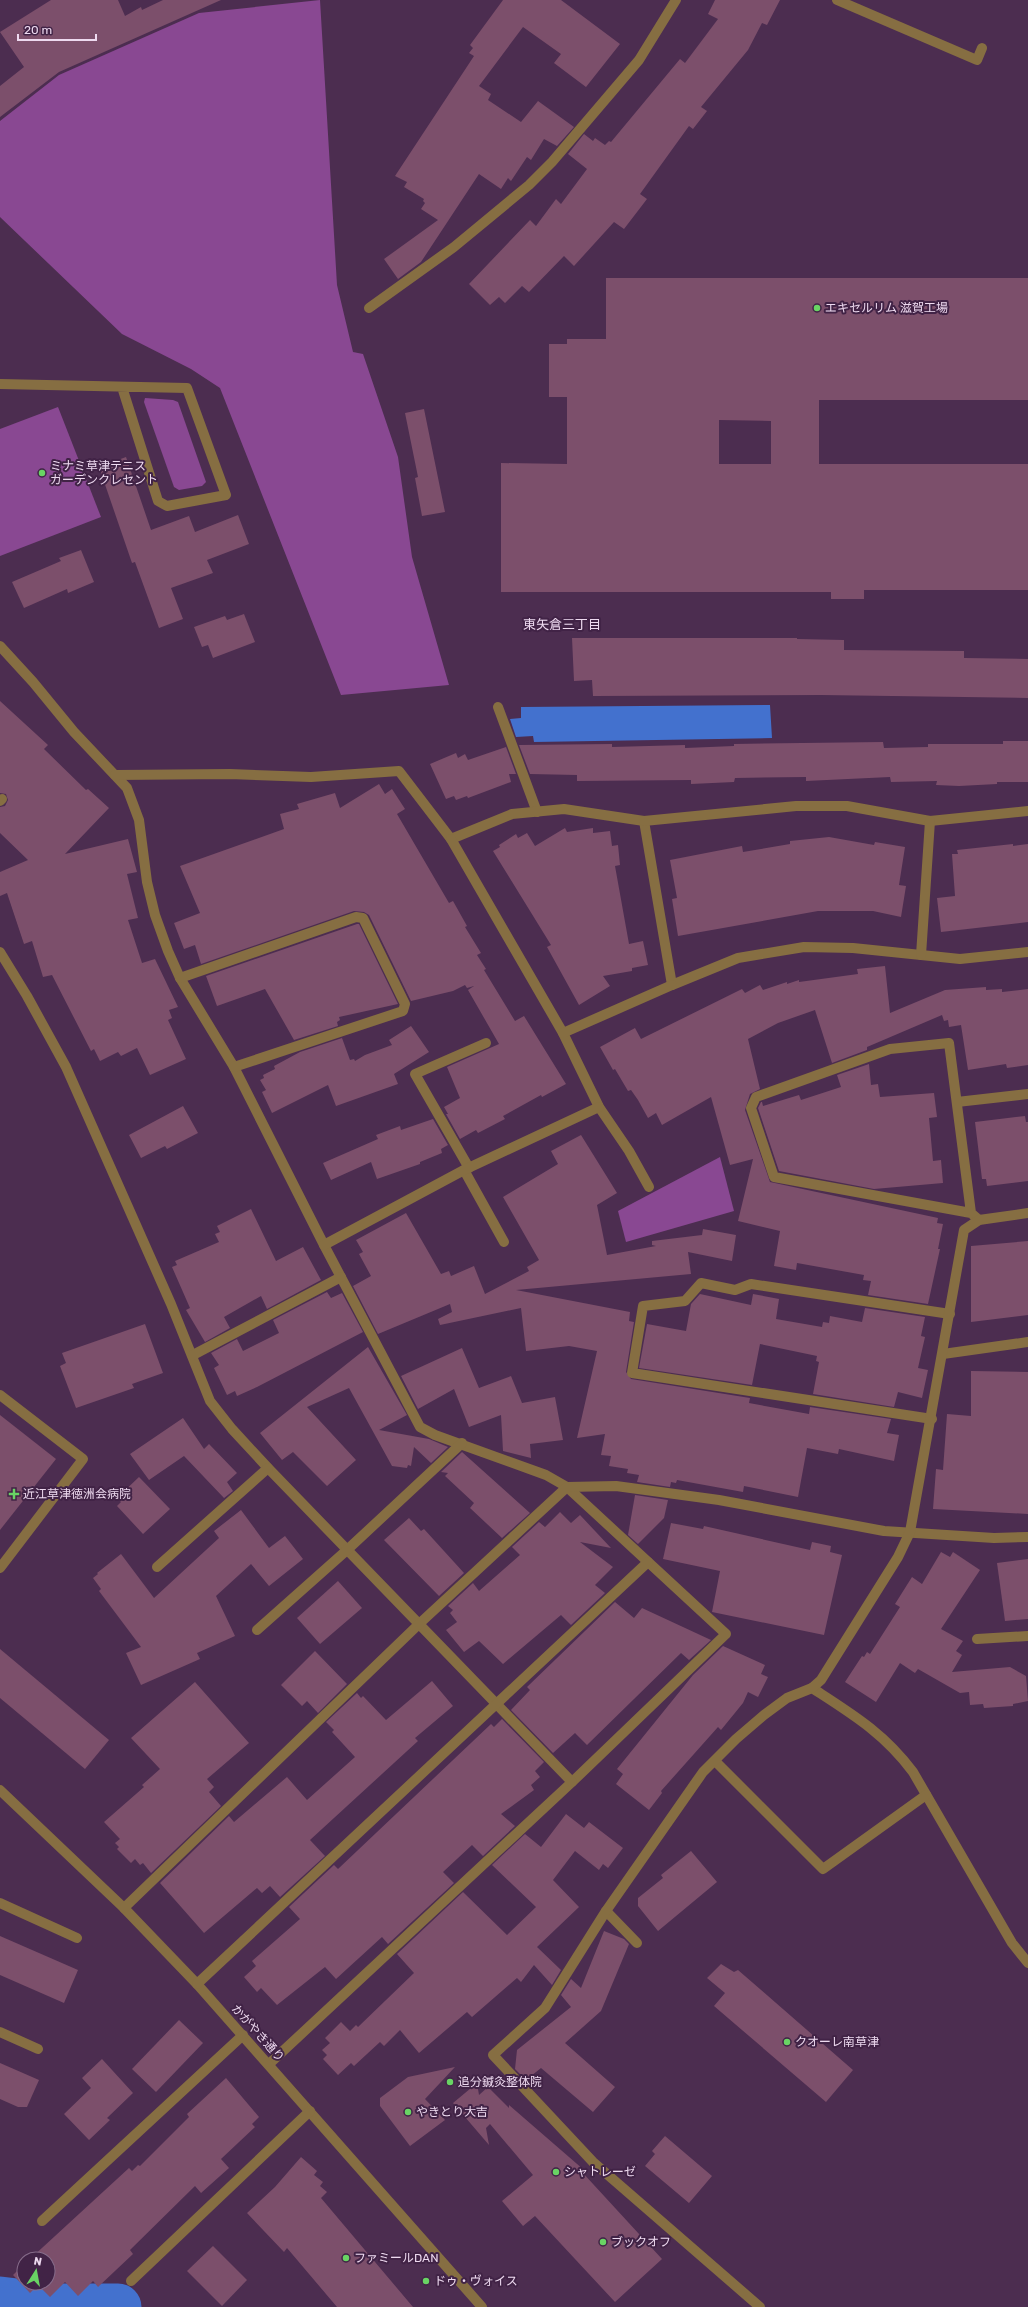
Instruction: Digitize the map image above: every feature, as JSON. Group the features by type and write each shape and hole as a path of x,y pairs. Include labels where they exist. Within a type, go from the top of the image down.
{"street":[{"path":"369,308 454,247 528,185 552,162 639,60 676,0"},
{"path":"837,0 977,60 982,48"},
{"path":"0,384 187,388 226,495 167,506 158,501 122,387"},
{"path":"0,646 127,788 139,820 147,882 155,915 180,978 234,1067 324,1245 420,1427 435,1435 462,1443 546,1475 567,1486 726,1634 572,1782 269,2064"},
{"path":"498,707 537,812"},
{"path":"115,775 230,774 311,777 399,771 451,839 563,1033 598,1107 629,1151 649,1186"},
{"path":"451,839 512,814 564,810 644,821 803,806 847,806 930,821 1028,811"},
{"path":"644,821 672,985"},
{"path":"921,955 930,821"},
{"path":"180,978 356,917 363,918 405,1004 403,1011 234,1067"},
{"path":"563,1033 738,958 804,947 852,948 960,959 1028,952"},
{"path":"0,952 27,996 66,1067 193,1355 210,1401 232,1429 268,1468 572,1782"},
{"path":"486,1043 415,1074 467,1169 504,1242"},
{"path":"970,1213 949,1043 890,1049 756,1097 751,1108 774,1177 970,1213 979,1220"},
{"path":"957,1102 1028,1094"},
{"path":"324,1245 467,1169 598,1107"},
{"path":"760,2307 593,2162 493,2055 545,2008 606,1911 692,1787 736,1740 764,1716 788,1698 812,1688 821,1680 849,1637 898,1557 910,1532 932,1419 964,1230 979,1220 1028,1213"},
{"path":"193,1355 341,1277"},
{"path":"932,1419 632,1373 643,1306 685,1301 701,1283 735,1290 751,1284 950,1314"},
{"path":"943,1354 1028,1342"},
{"path":"0,1395 83,1459 0,1568"},
{"path":"257,1630 347,1550 462,1443"},
{"path":"157,1567 268,1468"},
{"path":"124,1908 419,1624 567,1486 616,1486 719,1500 884,1531 994,1538 1028,1537"},
{"path":"197,1984 648,1562"},
{"path":"977,1639 1028,1636"},
{"path":"812,1688 859,1718 896,1750 913,1772 1012,1943 1028,1963"},
{"path":"715,1761 823,1869 926,1795"},
{"name":"かがやき通り","path":"0,1790 124,1908 197,1984 482,2307"},
{"path":"0,1903 76,1938"},
{"path":"606,1911 637,1943"},
{"path":"0,2032 38,2049"},
{"path":"42,2221 242,2034"},
{"path":"131,2281 310,2111"}],"shaded area":[{"path":"320,0 337,285 353,352 363,354 398,457 412,557 449,685 341,695 220,388 191,369 122,334 0,217 0,121 59,75 199,13"},
{"path":"145,398 173,400 178,402 206,482 202,486 179,490 174,487 144,402"},
{"name":"ミナミ草津テニス ガーデンクレセント","path":"58,407 101,517 0,556 0,429"},
{"path":"720,1157 734,1211 626,1242 618,1211"}],"water":[{"path":"770,705 772,738 534,742 533,736 516,737 510,719 521,718 521,707"}],"building":[{"path":"51,0 118,0 125,16 141,7 142,10 163,0 221,0 59,72 0,117 0,86 24,67 0,32"},
{"path":"503,0 561,0 620,44 586,87 554,63 561,54 523,27 479,86 491,94 488,100 521,122 538,101 574,127 557,146 544,139 531,160 527,157 511,181 508,178 501,189 479,174 421,262 398,279 384,259 438,220 421,209 425,203 423,201 424,199 404,187 407,182 395,176 474,56 469,53 473,48 470,45"},
{"path":"715,0 780,0 767,25 762,23 748,50 701,107 707,111 693,129 689,126 640,194 647,199 624,229 614,222 574,266 564,256 529,292 522,286 505,303 499,297 490,305 469,284 530,220 536,226 556,199 561,204 587,169 568,154 584,134 593,141 595,138 605,145 609,141 611,142 680,59 685,63 718,19 708,14"},
{"path":"606,278 1028,278 1028,400 819,400 819,464 1028,464 1028,590 864,590 864,599 831,599 831,592 501,592 501,463 567,464 567,397 549,397 549,344 567,344 567,339 606,339","holes":["719,420 771,421 771,464 719,464"]},
{"path":"424,409 445,512 422,516 415,478 418,477 405,413"},
{"path":"126,457 151,530 189,516 195,532 238,515 249,544 207,560 213,573 171,588 183,619 159,628 135,562 132,563 99,467"},
{"path":"81,550 94,582 68,593 67,589 24,608 12,582 61,561 59,558"},
{"path":"244,614 255,642 213,658 208,645 202,647 194,627 225,616 227,620"},
{"path":"572,638 797,638 844,640 844,650 964,651 964,658 1028,659 1028,698 821,695 593,696 592,680 574,681"},
{"path":"0,701 48,745 44,749 86,790 88,789 109,808 65,854 128,839 137,872 127,874 138,918 128,920 142,963 155,959 178,1007 169,1010 172,1018 168,1020 186,1059 150,1075 137,1048 121,1056 118,1052 100,1061 94,1049 91,1051 52,975 43,977 32,941 24,944 7,893 0,896 0,872 28,860 0,833 0,807 5,806 8,800 6,794 0,793"},
{"path":"1003,741 1028,741 1028,782 997,782 997,784 959,786 936,785 937,781 891,782 890,777 806,781 806,777 735,778 734,782 691,784 691,780 577,781 577,775 530,774 519,745 612,744 612,747 685,745 685,748 734,746 734,744 883,742 884,748 928,747 928,744 1003,744"},
{"path":"506,747 516,774 509,774 511,782 468,798 467,796 456,800 454,796 446,799 430,764 456,753 458,758 465,754 468,760"},
{"path":"379,784 385,794 392,789 405,809 397,814 449,903 453,901 467,926 465,927 481,953 477,955 486,969 484,970 515,1021 524,1016 566,1084 542,1097 541,1095 503,1116 505,1119 478,1133 476,1130 460,1139 446,1114 448,1114 444,1107 460,1098 447,1067 499,1044 468,990 474,986 467,988 465,985 453,991 411,1001 369,915 364,912 354,911 201,964 195,945 184,949 174,923 200,913 180,866 284,829 280,814 299,809 297,804 335,793 340,808"},
{"path":"565,828 567,832 593,828 593,833 610,831 612,846 618,845 620,865 615,866 629,944 643,941 648,965 632,968 632,971 603,976 610,986 579,1005 547,947 551,945 493,851 500,847 499,845 516,834 518,838 527,833 535,846"},
{"path":"829,837 874,845 875,842 905,847 899,885 906,886 901,917 873,911 818,911 678,936 672,899 677,898 670,860 742,846 743,852 790,844 790,841"},
{"path":"1013,844 1013,846 1028,844 1028,922 941,932 937,898 955,896 952,854 958,854 957,850"},
{"path":"359,924 398,1004 339,1017 340,1020 337,1022 338,1026 294,1040 265,989 217,1006 206,976"},
{"path":"885,966 890,1013 945,990 986,987 986,990 1002,989 1002,992 1028,989 1028,1065 1007,1068 1006,1064 968,1070 961,1025 949,1027 948,1020 944,1021 942,1015 867,1047 867,1050 832,1063 815,1010 778,1023 748,1039 760,1089 750,1094 745,1110 770,1182 938,1218 937,1223 943,1224 938,1249 940,1249 928,1304 868,1295 871,1281 863,1280 864,1275 797,1263 796,1270 774,1266 780,1231 738,1221 753,1159 730,1165 711,1097 662,1125 656,1113 648,1118 631,1090 628,1091 615,1069 613,1070 600,1047 635,1028 641,1039 742,989 745,993 760,985 763,990 787,982 787,984 799,980 799,982 858,974 857,969"},
{"path":"411,1026 429,1052 394,1074 398,1084 336,1106 328,1085 272,1113 262,1092 266,1090 260,1080 264,1078 263,1075 275,1069 274,1066 300,1052 342,1038 350,1060 354,1059 355,1061 365,1055 392,1045 389,1040"},
{"path":"869,1064 871,1085 878,1084 880,1097 934,1093 937,1117 929,1118 933,1161 941,1160 943,1183 874,1189 779,1171 758,1108 761,1102 763,1106 799,1095 801,1100 841,1087 837,1075"},
{"path":"183,1106 198,1133 167,1149 165,1146 141,1158 129,1135"},
{"path":"1025,1116 1026,1122 1028,1122 1028,1181 987,1186 986,1179 982,1179 975,1122"},
{"path":"433,1119 448,1145 441,1149 442,1153 420,1162 420,1164 377,1179 371,1162 331,1180 323,1163 378,1139 376,1135 400,1126 401,1130"},
{"path":"581,1135 617,1193 597,1205 607,1255 656,1246 652,1245 652,1241 702,1235 703,1229 736,1235 732,1261 688,1252 691,1274 516,1290 630,1312 629,1321 634,1322 626,1372 631,1379 750,1398 749,1403 809,1414 810,1407 891,1419 887,1433 899,1435 894,1461 839,1449 838,1454 807,1448 798,1497 744,1486 743,1492 677,1480 676,1483 671,1482 670,1487 637,1482 639,1475 627,1473 628,1469 609,1466 611,1456 601,1455 605,1434 577,1438 597,1351 569,1346 526,1351 521,1308 440,1325 438,1319 452,1312 450,1304 378,1334 353,1286 371,1276 359,1254 363,1252 356,1240 406,1213 441,1274 449,1271 451,1276 474,1266 485,1294 529,1271 527,1267 539,1260 503,1197 558,1164 551,1151"},
{"path":"251,1209 276,1261 303,1247 321,1280 267,1309 261,1296 224,1317 230,1328 205,1342 186,1310 190,1308 172,1267 177,1265 175,1261 219,1242 215,1234 220,1232 217,1226"},
{"path":"1028,1241 1028,1315 971,1322 971,1246"},
{"path":"327,1292 331,1298 342,1293 363,1332 257,1387 237,1396 235,1391 227,1395 214,1368 219,1365 211,1353 237,1339 243,1351 279,1333 273,1320"},
{"path":"700,1294 751,1305 753,1294 779,1299 776,1319 822,1327 823,1322 829,1323 830,1316 862,1322 865,1308 925,1317 921,1336 925,1337 918,1368 928,1370 922,1398 898,1392 894,1407 813,1394 819,1362 816,1361 817,1356 760,1344 752,1385 639,1368 647,1324 686,1331 691,1304"},
{"path":"145,1324 163,1373 132,1384 134,1388 76,1408 60,1366 66,1363 62,1353"},
{"path":"368,1347 407,1415 379,1430 429,1439 448,1447 431,1463 414,1447 411,1466 408,1465 407,1468 392,1466 349,1388 307,1407 356,1460 327,1486 293,1452 282,1460 260,1433"},
{"path":"462,1348 479,1388 511,1376 522,1403 555,1397 563,1440 530,1444 531,1458 503,1451 501,1415 469,1427 454,1389 418,1409 401,1376"},
{"path":"971,1371 1028,1372 1028,1514 933,1509 936,1469 943,1470 947,1414 971,1416"},
{"name":"近江草津徳洲会病院","path":"0,1415 56,1459 0,1530"},
{"path":"183,1418 204,1449 209,1444 237,1473 227,1482 233,1491 224,1498 184,1456 149,1480 130,1454"},
{"path":"462,1452 530,1513 502,1538 470,1508 474,1503 445,1476 448,1473 441,1472"},
{"path":"139,1477 170,1509 143,1534 117,1506 121,1502 117,1498"},
{"path":"635,1495 668,1500 664,1518 638,1544 628,1535"},
{"path":"241,1510 269,1548 285,1536 303,1559 269,1586 251,1564 216,1596 235,1636 197,1653 200,1659 141,1685 126,1653 141,1647 99,1591 101,1589 93,1578 121,1554 154,1598 219,1538 214,1531"},
{"path":"560,1512 571,1523 580,1515 611,1548 580,1542 613,1567 595,1585 605,1593 571,1625 561,1615 503,1664 479,1641 464,1652 446,1630 457,1622 450,1613 453,1610 448,1606 473,1583 479,1591 520,1555 512,1547 539,1522 545,1527"},
{"path":"409,1518 421,1531 424,1529 464,1573 439,1596 384,1540"},
{"path":"671,1523 703,1529 704,1526 810,1550 812,1542 831,1546 830,1552 842,1555 824,1635 712,1612 720,1571 663,1559"},
{"path":"941,1552 950,1557 953,1552 980,1570 941,1629 963,1641 956,1651 962,1655 952,1672 1010,1667 1026,1676 1028,1701 1013,1704 1013,1706 984,1708 983,1704 970,1705 969,1692 960,1693 918,1669 915,1673 900,1663 876,1702 845,1682 862,1656 864,1657 867,1652 870,1654 900,1607 895,1604 912,1577 922,1584"},
{"path":"1028,1559 1028,1619 1005,1621 997,1563"},
{"path":"338,1581 362,1608 320,1644 297,1618"},
{"path":"615,1602 634,1618 642,1608 711,1640 689,1660 681,1653 587,1745 575,1733 553,1753 511,1710 530,1690 527,1687"},
{"path":"723,1646 765,1665 761,1674 768,1677 758,1697 748,1692 743,1703 721,1730 718,1727 661,1791 662,1793 649,1810 616,1784 623,1774 617,1769 693,1675"},
{"path":"0,1649 109,1740 85,1769 0,1698"},
{"path":"315,1651 347,1684 318,1713 307,1701 302,1706 281,1685"},
{"path":"432,1681 453,1706 415,1738 418,1741 310,1840 325,1856 280,1897 270,1886 262,1893 257,1888 204,1933 160,1883 229,1816 234,1822 287,1777 307,1800 355,1757 332,1732 334,1730 326,1722 357,1693 361,1698 363,1696 386,1720"},
{"path":"195,1682 249,1743 207,1779 214,1787 209,1792 221,1806 151,1873 143,1863 140,1865 135,1859 131,1863 117,1849 119,1847 115,1843 120,1839 104,1822 144,1787 142,1785 160,1769 131,1738"},
{"path":"502,1719 544,1762 535,1771 540,1777 531,1785 534,1790 501,1814 515,1826 483,1856 472,1845 443,1872 454,1883 388,1944 382,1937 336,1979 325,1967 277,2005 261,1988 257,1992 244,1977 256,1966 252,1961 300,1919 289,1907 334,1865 338,1869 491,1724 494,1727"},
{"path":"566,1814 584,1828 589,1822 623,1848 608,1868 603,1864 599,1870 575,1851 553,1880 579,1907 537,1947 561,1970 552,1985 534,1965 521,1982 517,1978 472,2017 467,2012 419,2053 400,2030 384,2046 380,2042 354,2066 351,2063 338,2075 323,2059 327,2055 322,2050 330,2043 325,2038 341,2022 350,2031 356,2025 358,2027 414,1973 397,1954 463,1892 507,1935 536,1907 492,1865 525,1834 541,1847"},
{"path":"691,1851 717,1882 658,1931 638,1906 638,1898 663,1878 661,1875"},
{"path":"604,1931 624,1939 629,1944 601,2011 565,2043 615,2087 593,2112 541,2068 526,2080 515,2069 517,2050 571,2007 561,1995 571,1979 581,1988"},
{"path":"0,1936 78,1970 64,2003 0,1975"},
{"name":"クオーレ南草津","path":"721,1964 734,1972 738,1970 853,2070 826,2102 714,2006 725,1993 707,1978"},
{"path":"179,2020 203,2043 156,2092 132,2069"},
{"path":"102,2059 133,2093 107,2118 110,2120 89,2140 64,2114 91,2088 82,2078"},
{"path":"0,2063 39,2080 27,2107 18,2107 0,2099"},
{"name":"やきとり大吉","path":"455,2067 425,2099 445,2120 410,2146 380,2106 380,2098 408,2077"},
{"path":"226,2078 259,2117 252,2124 255,2127 221,2159 229,2168 201,2193 195,2186 130,2250 133,2254 98,2287 93,2281 78,2296 65,2282 56,2291 56,2251 39,2251 129,2168 132,2171 138,2165 140,2166 189,2117 187,2114"},
{"path":"477,2083 479,2095 488,2087 509,2108 509,2105 584,2170 582,2172 662,2259 615,2302 535,2216 523,2226 502,2201 533,2175 490,2124 486,2128 489,2145 453,2103"},
{"path":"665,2136 712,2176 689,2203 645,2166 655,2154 652,2151"},
{"path":"301,2157 317,2171 314,2175 323,2182 320,2186 327,2192 321,2198 413,2307 337,2307 287,2248 284,2252 247,2213 275,2187"},
{"path":"213,2246 247,2280 222,2306 187,2271"},
{"path":"44,2291 56,2291 50,2297"}],"waterway":[{"path":"0,2300 58,2307 118,2307"}],"place":[{"name":"エキセルリム 滋賀工場","path":"817,308"},
{"name":"ミナミ草津テニス ガーデンクレセント","path":"42,473"},
{"name":"近江草津徳洲会病院","path":"14,1494"},
{"name":"クオーレ南草津","path":"787,2042"},
{"name":"追分鍼灸整体院","path":"450,2082"},
{"name":"やきとり大吉","path":"408,2112"},
{"name":"シャトレーゼ","path":"556,2172"},
{"name":"ブックオフ","path":"603,2242"},
{"name":"ファミールDAN","path":"346,2258"},
{"name":"ドゥ・ヴォイス","path":"426,2281"}],"district":[{"name":"東矢倉三丁目","path":"562,624"}]}
